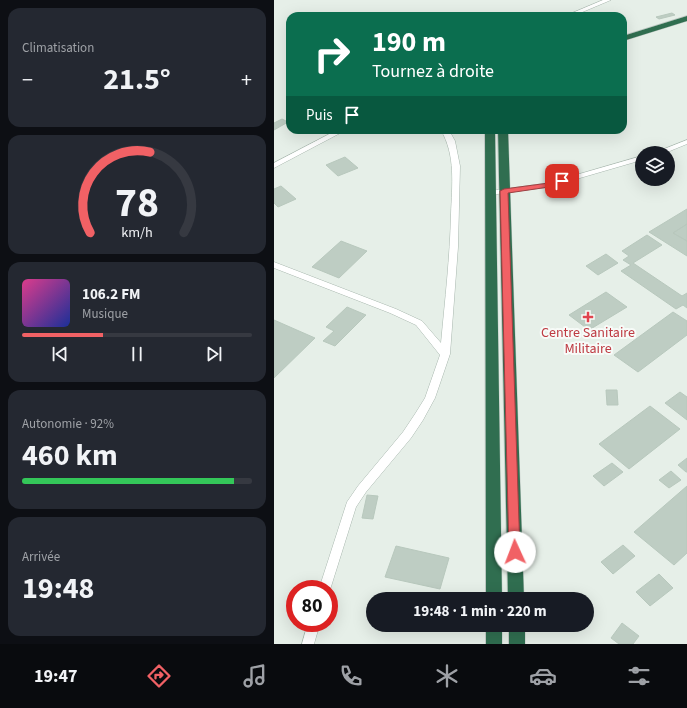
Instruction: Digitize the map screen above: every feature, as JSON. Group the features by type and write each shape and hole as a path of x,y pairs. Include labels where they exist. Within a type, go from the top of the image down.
{"highway":[{"path":"627,30 687,11"},
{"path":"627,38 687,18"},
{"path":"490,134 494,592"},
{"path":"503,134 516,592"},
{"path":"491,287 507,288"},
{"path":"494,632 494,644"},
{"path":"517,632 517,644"}],"lane":[{"path":"578,12 608,0"},
{"path":"274,166 334,134"},
{"path":"328,580 351,505 362,489 407,435 419,417 430,398 445,354 454,247 456,166 451,141 447,134"},
{"path":"675,147 687,142"},
{"path":"490,193 549,185 635,160"},
{"path":"274,265 393,311 419,323 445,354"},
{"path":"308,644 311,632"}],"building":[{"path":"672,13 675,15 659,19 656,17"},
{"path":"282,119 286,121 286,123 274,130 274,123"},
{"path":"345,157 358,168 338,176 326,165"},
{"path":"281,186 296,199 278,207 274,203 274,189"},
{"path":"687,209 687,224 673,233 687,241 687,256 649,232"},
{"path":"687,224 687,241 673,233"},
{"path":"647,235 662,245 633,263 682,296 687,293 687,308 683,305 676,309 621,271 631,265 623,260 629,256 622,251"},
{"path":"341,241 367,251 339,278 312,267"},
{"path":"606,254 618,263 598,275 586,266"},
{"path":"606,292 627,307 589,330 569,315"},
{"path":"347,307 366,315 335,346 323,341 334,331 326,327"},
{"path":"673,312 687,321 687,335 638,372 614,355"},
{"path":"274,320 315,338 274,378"},
{"path":"606,390 617,390 618,405 607,405"},
{"path":"680,392 687,397 687,420 665,403"},
{"path":"650,406 680,429 629,469 599,444"},
{"path":"687,458 687,472 686,472 678,465"},
{"path":"612,463 623,472 604,486 593,476"},
{"path":"671,471 681,480 669,488 659,480"},
{"path":"687,486 687,553 674,565 634,532"},
{"path":"367,495 378,496 373,519 362,518"},
{"path":"623,545 635,556 613,574 601,562"},
{"path":"396,546 449,558 440,589 385,577"},
{"path":"659,574 673,588 650,606 636,592"},
{"path":"622,623 639,636 633,644 619,644 611,638"}],"place":[{"name":"Centre Sanitaire Militaire","path":"588,317"}],"route":[{"path":"515,552 504,191 549,185 562,181"}]}
